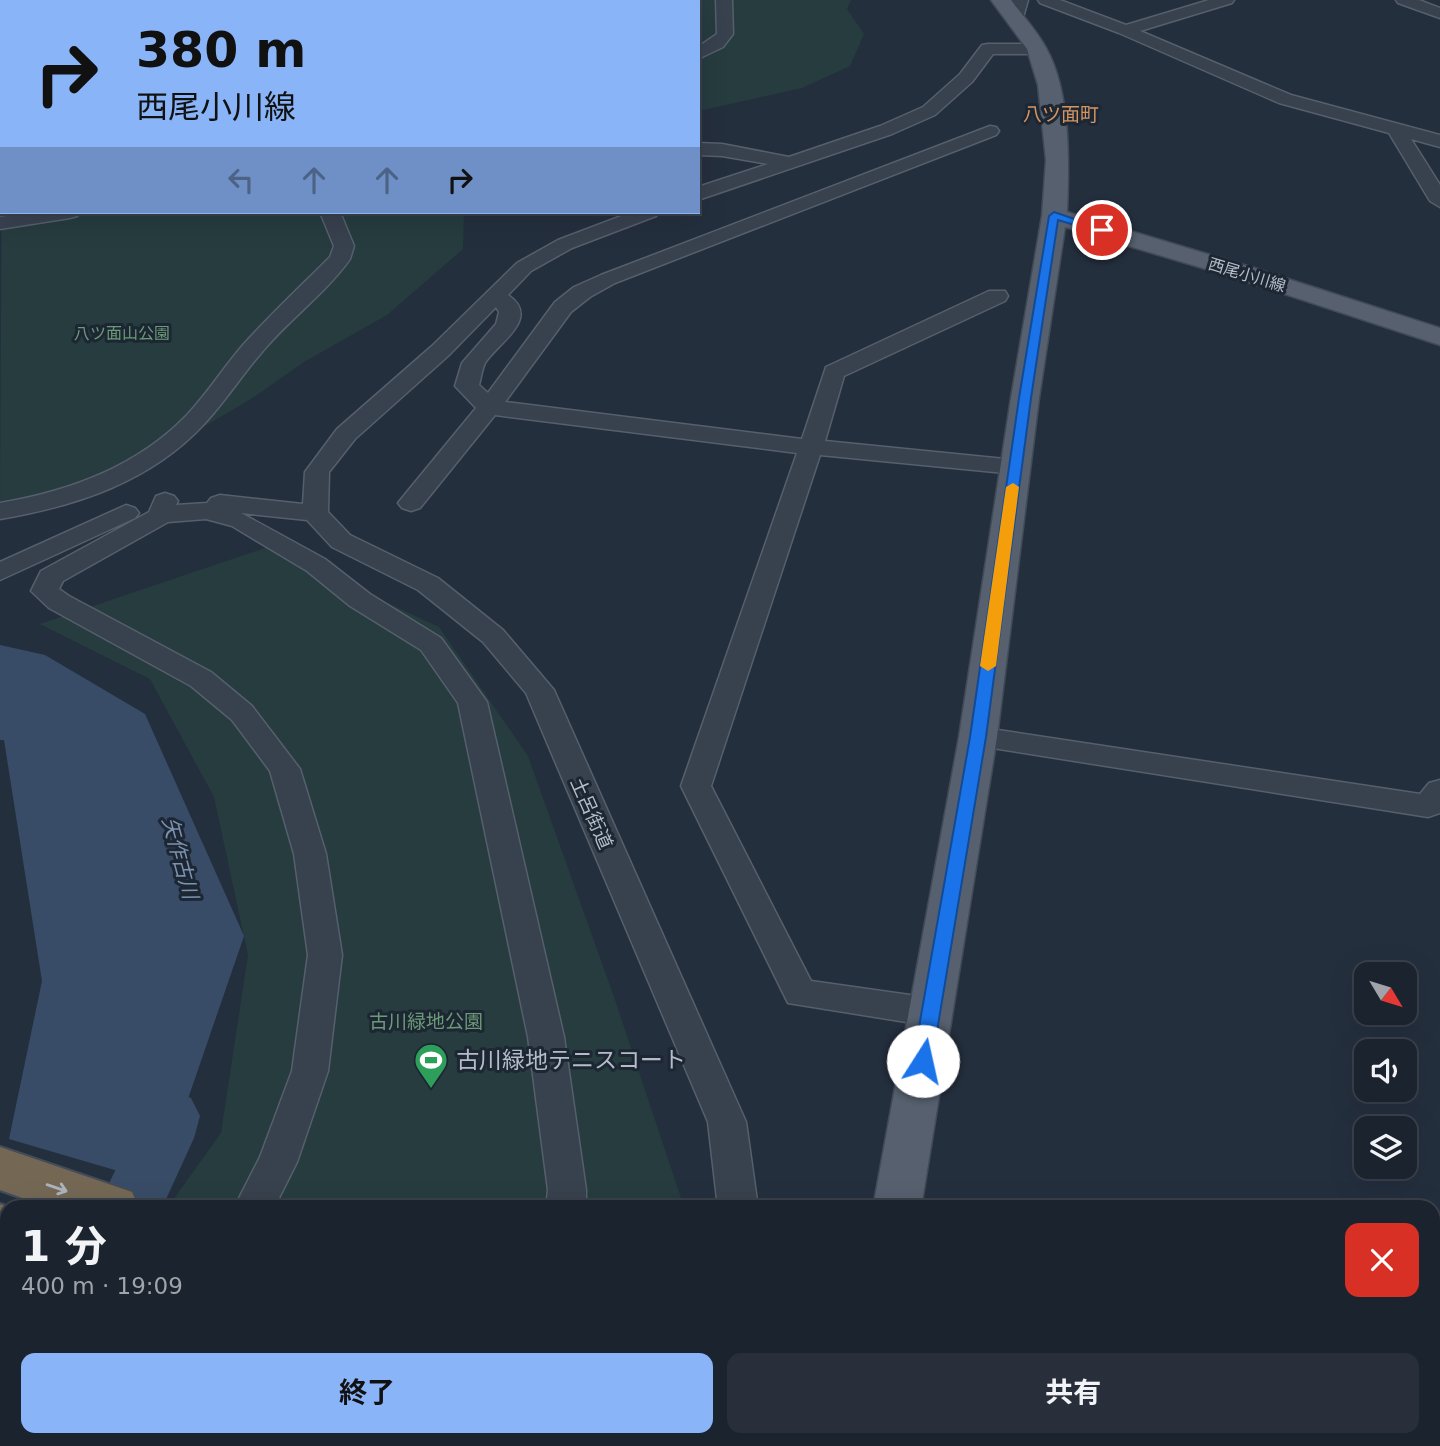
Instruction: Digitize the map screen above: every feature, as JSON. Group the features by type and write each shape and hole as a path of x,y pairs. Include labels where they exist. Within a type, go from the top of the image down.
{"highway":[{"path":"0,1168 91,1200"}],"main road":[{"path":"898,1200 978,737 1015,467 1054,216 1058,160 1049,85 1037,49 1012,6"},
{"name":"西尾小川線","path":"1054,216 1245,273 1440,337"}],"street":[{"path":"700,53 719,45 726,38 728,28 724,0"},
{"path":"1046,0 1125,30 1285,99 1398,132 1440,141"},
{"path":"1125,30 1226,0"},
{"path":"1404,0 1440,13"},
{"path":"700,193 886,130 929,111 966,78 988,49 1037,49"},
{"path":"411,503 489,407 563,307 582,292 608,279 990,131"},
{"path":"1398,132 1440,201"},
{"path":"700,149 722,150 788,162"},
{"path":"0,223 56,214"},
{"path":"0,511 47,502 96,486 136,468 163,449 194,421 252,349 340,259 344,246 331,214"},
{"path":"262,508 289,501 303,492 346,434 440,351 524,267 565,244 644,214"},
{"path":"494,296 508,305 507,326 473,363 467,386 489,407 811,447 1015,467"},
{"path":"931,1012 800,993 696,786 834,372 997,296"},
{"path":"257,1200 278,1162 310,1071 325,955 310,854 285,769 242,713 201,679 59,602 45,591 51,577 162,509 193,501 315,513 317,472"},
{"path":"0,572 136,508 208,511 241,521 316,565 360,600 431,644 472,702 546,1037 566,1200"},
{"name":"土呂街道","path":"315,513 341,541 428,584 493,636 539,690 727,1122 737,1200"},
{"path":"978,737 1428,806 1440,791"}],"green space":[{"path":"700,0 851,0 847,9 864,34 850,66 802,88 700,111"},
{"name":"八ツ面山公園","path":"2,214 464,214 463,249 387,315 304,362 251,399 164,450 45,500 0,501"},
{"name":"古川緑地公園","path":"268,547 439,627 528,756 614,997 682,1200 173,1200 221,1133 248,955 214,797 150,679 40,624"}],"water":[{"path":"0,645 45,655 145,714 244,936 159,1183 9,1139 42,981 4,740 0,740"}],"waterway":[{"name":"矢作古川","path":"133,1200 163,1138 169,1116"}],"slow traffic":[{"path":"988,666 1013,487"}],"place":[{"name":"古川緑地テニスコート","path":"431,1090"}],"district":[{"name":"八ツ面町","path":"1061,114"}],"route":[{"path":"923,1061 978,737 1025,398 1054,216 1102,230"}]}
